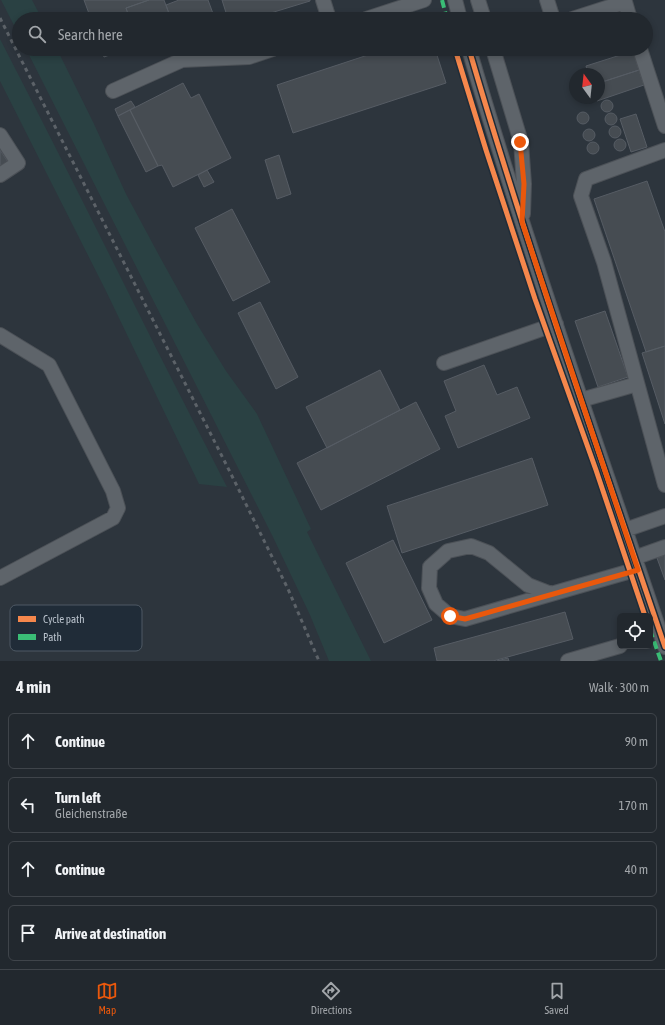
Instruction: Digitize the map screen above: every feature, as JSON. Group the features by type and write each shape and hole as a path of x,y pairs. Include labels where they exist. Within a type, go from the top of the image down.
{"street":[{"path":"323,0 327,12"},
{"path":"387,12 424,0"},
{"path":"455,0 458,12"},
{"path":"478,0 482,12"},
{"path":"547,0 551,12"},
{"path":"594,12 625,2 628,12"},
{"path":"113,91 182,60 252,56"},
{"path":"471,56 522,222 625,530 659,641"},
{"path":"495,56 520,142 524,184 522,222"},
{"path":"642,56 665,126"},
{"path":"0,136 18,164 0,175"},
{"path":"665,150 586,178 581,196 604,262 665,485"},
{"path":"444,363 556,324"},
{"path":"0,335 49,364 113,491 118,508 113,518 0,578"},
{"path":"581,400 637,384"},
{"path":"625,530 665,516"},
{"path":"551,594 528,585 490,553 471,546 448,551 430,567 429,588 436,604 450,616 465,619 551,594 636,564 665,547"},
{"path":"568,661 617,647"}],"green space":[{"path":"1,0 32,0 38,12 12,12 12,21"},
{"path":"0,39 227,487 199,484 105,289 0,81"},
{"path":"30,56 60,56 126,194 161,259 197,324 226,371 257,414 311,529 307,532 371,661 329,661 310,615 272,535"}],"building":[{"path":"84,0 149,0 126,8 127,12 88,12"},
{"path":"149,0 164,0 168,12 127,12 126,8"},
{"path":"179,0 208,0 212,12 168,12 166,5"},
{"path":"222,0 310,0 274,12 226,12"},
{"path":"365,56 437,56 446,83 293,133 277,85"},
{"path":"617,56 635,56 639,70 605,81 605,68 586,68 586,66"},
{"path":"639,70 644,85 605,98 605,81"},
{"path":"183,83 191,98 199,94 231,158 173,187 162,165 158,166 130,110"},
{"path":"605,100 609,100 613,104 613,108 609,112 605,112 601,108 601,104 605,104"},
{"path":"131,101 135,107 118,116 115,109"},
{"path":"130,110 158,166 146,172 118,116"},
{"path":"581,112 585,112 589,118 585,124 581,124 577,120 577,116"},
{"path":"609,113 613,113 617,119 613,125 609,125 605,121 605,117"},
{"path":"636,114 647,147 631,152 620,119"},
{"path":"613,126 617,126 621,132 617,138 613,138 609,134 609,130"},
{"path":"587,129 591,129 595,135 591,141 587,141 583,137 583,133"},
{"path":"618,139 622,139 626,145 622,151 618,151 614,147 614,143"},
{"path":"591,142 595,142 599,148 595,154 591,154 587,150 587,146"},
{"path":"0,150 8,162 0,167"},
{"path":"279,155 291,194 277,199 265,160"},
{"path":"207,170 214,182 204,187 198,175"},
{"path":"647,181 665,232 665,346 646,352 594,199"},
{"path":"232,209 270,282 233,301 195,228"},
{"path":"260,302 298,377 276,389 238,313"},
{"path":"605,311 628,377 598,387 575,321"},
{"path":"665,346 665,424 642,353"},
{"path":"484,365 497,395 517,387 530,418 458,448 445,416 456,411 444,381"},
{"path":"380,370 400,410 327,448 306,407"},
{"path":"416,402 440,449 321,510 297,463"},
{"path":"532,458 548,505 402,553 387,506"},
{"path":"393,540 432,620 384,643 346,563"},
{"path":"665,555 665,580 657,558"},
{"path":"565,612 573,639 493,661 437,661 434,648"},
{"path":"508,658 509,661 497,661"}],"railway":[{"path":"0,18 12,42"},
{"path":"19,56 288,589 319,661"}],"marked path":[{"path":"442,0 445,12"},
{"path":"653,638 661,661"}],"cycle path":[{"path":"457,56 486,150 535,299 596,470 644,613"},
{"path":"471,56 499,149 547,298 665,647"}],"route":[{"path":"450,616 465,619 630,571 638,570 522,222 524,184 520,142"}]}
